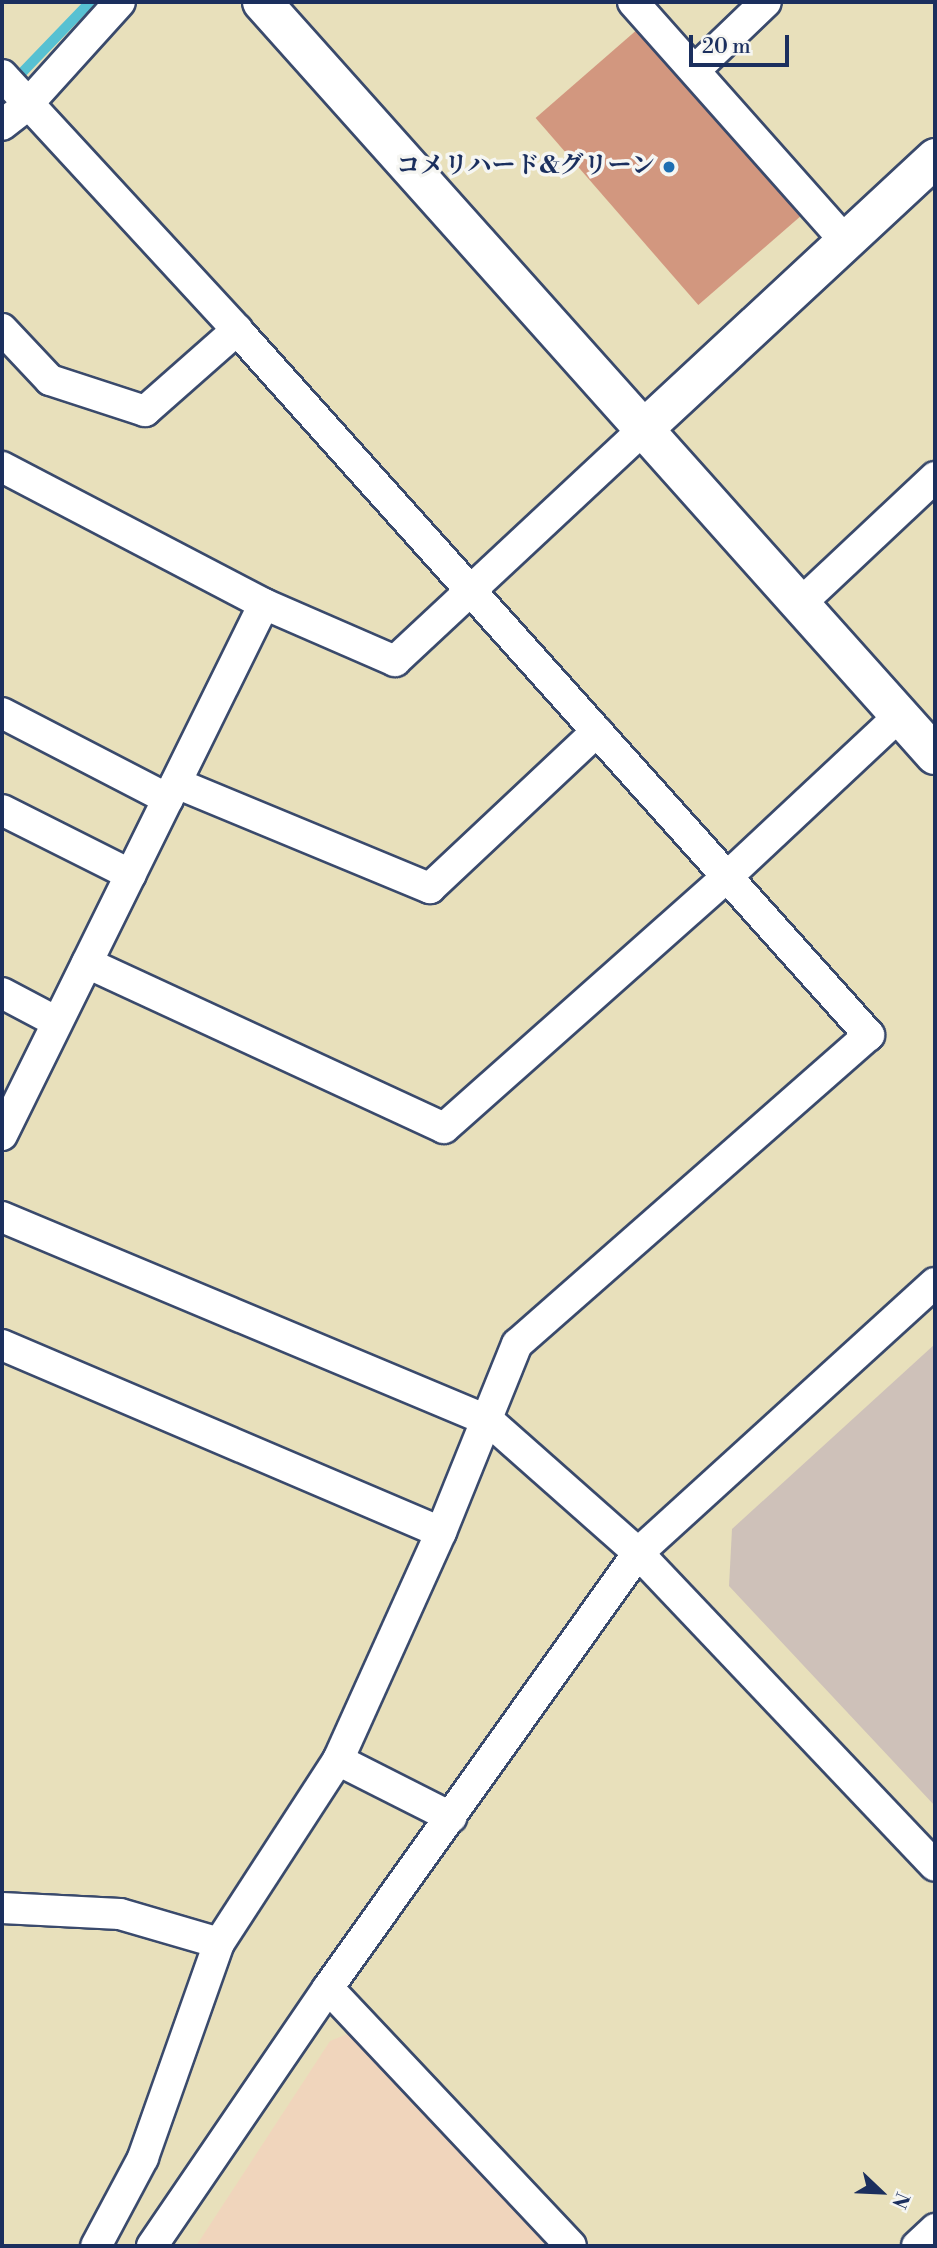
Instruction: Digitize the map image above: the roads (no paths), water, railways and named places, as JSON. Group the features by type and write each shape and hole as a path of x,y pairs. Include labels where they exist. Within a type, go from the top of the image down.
{"street":[{"path":"2,125 26,106 120,2"},
{"path":"261,2 646,427 935,755"},
{"path":"633,2 846,242"},
{"path":"695,70 766,2"},
{"path":"2,75 26,106 237,330 869,1035 517,1344 489,1421 338,1760 219,1943 143,2158 96,2246"},
{"path":"2,467 264,604 395,661 935,158"},
{"path":"2,329 50,380 145,411 237,330"},
{"path":"801,603 935,477"},
{"path":"2,1135 264,604"},
{"path":"2,713 172,791 430,888 597,732"},
{"path":"87,963 444,1128 728,876 899,716"},
{"path":"2,810 131,875"},
{"path":"2,993 57,1022"},
{"path":"2,1217 489,1421 638,1553 935,1866"},
{"path":"152,2246 328,1988 638,1553 935,1283"},
{"path":"2,1345 441,1532"},
{"path":"338,1760 451,1817"},
{"path":"2,1908 120,1914 219,1943"},
{"path":"328,1988 571,2246"},
{"path":"917,2246 935,2230"}],"waterway":[{"path":"13,82 90,2"}],"place":[{"name":"コメリハード&グリーン","path":"669,167"}]}
